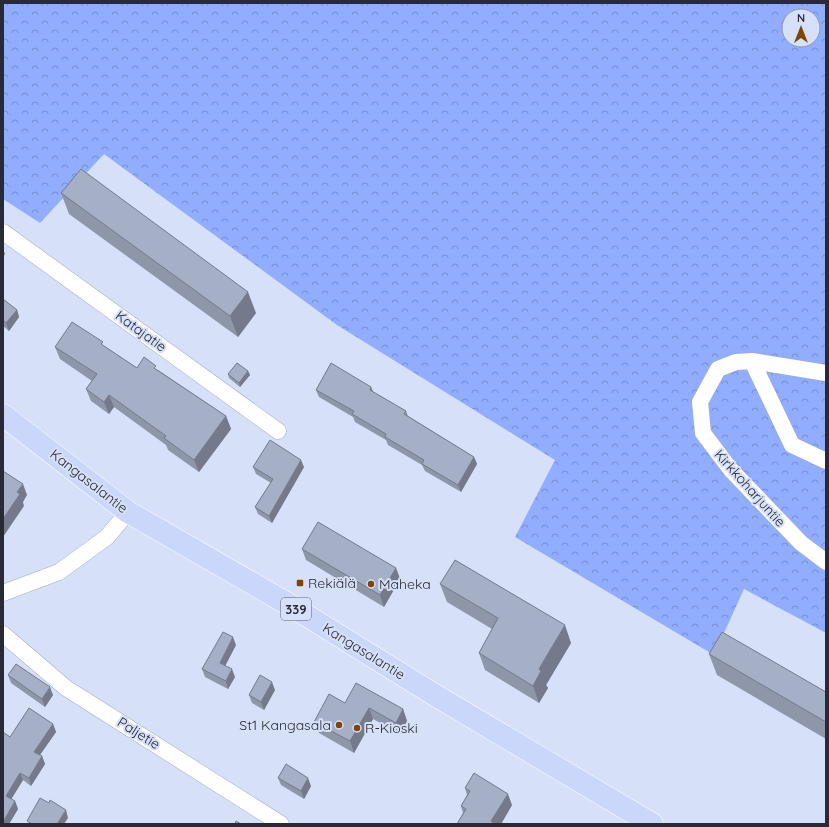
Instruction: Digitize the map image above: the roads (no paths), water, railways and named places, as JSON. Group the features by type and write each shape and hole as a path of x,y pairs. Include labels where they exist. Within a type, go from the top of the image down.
{"main road":[{"name":"Kangasalantie","path":"3,414 128,512 288,604 431,693 652,824"}],"street":[{"name":"Katajatie","path":"3,232 278,431"},
{"name":"Kirkkoharjuntie","path":"826,373 752,361 736,362 718,369 700,402 703,433 731,470 801,543 826,562"},
{"path":"752,361 792,445 826,461"},
{"path":"3,593 59,572 107,537 128,512"},
{"name":"Paljetie","path":"3,634 66,688 281,824"}],"place":[{"name":"Rekiälä","path":"300,583"},
{"name":"Maheka","path":"371,584"},
{"name":"St1 Kangasala","path":"339,725"},
{"name":"R-Kioski","path":"357,728"}]}
